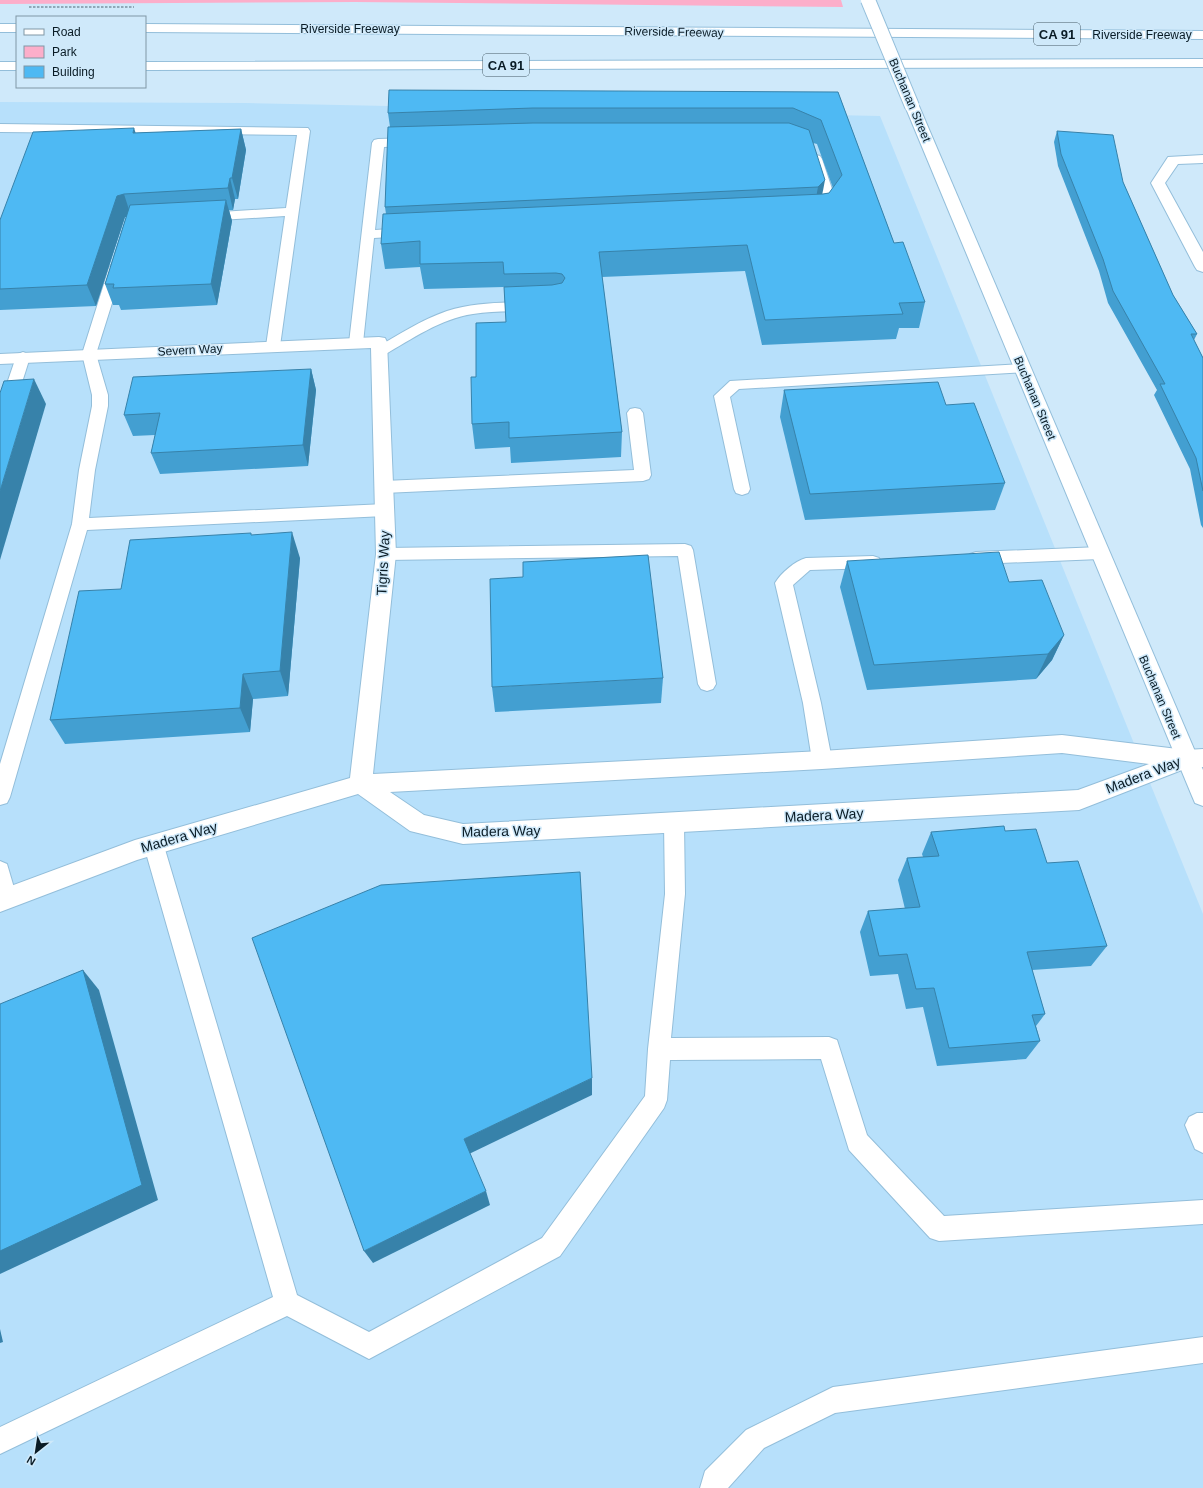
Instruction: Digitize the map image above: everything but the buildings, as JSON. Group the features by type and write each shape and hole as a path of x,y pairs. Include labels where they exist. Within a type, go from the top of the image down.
{"main road":[{"name":"Buchanan Street","path":"868,0 1100,553 1195,758 1203,796"},
{"path":"0,28 16,28"},
{"name":"Riverside Freeway","path":"146,28 328,28 859,34 1203,35"},
{"name":"Riverside Freeway","path":"146,66 1203,62"},
{"path":"0,66 16,66"},
{"path":"1203,159 1173,160 1158,183 1203,267"},
{"name":"Severn Way","path":"0,358 356,343 379,347"},
{"name":"Tigris Way","path":"361,784 386,554 379,347"},
{"name":"Madera Way","path":"3,900 135,850 154,846 361,784 822,760 1062,744 1195,758"},
{"name":"Madera Way","path":"361,784 418,824 463,834 1078,800 1195,758"}],"lane":[{"path":"0,128 304,131 273,346"},
{"path":"356,343 378,143 425,141"},
{"path":"803,214 819,214 830,201 812,148"},
{"path":"193,217 293,212"},
{"path":"368,234 416,232"},
{"path":"0,797 80,524 87,470 100,406 100,395 89,354 119,258"},
{"path":"379,347 445,317 463,311 482,308 549,304"},
{"path":"0,427 23,357"},
{"path":"742,489 722,396 735,384 1023,369"},
{"path":"384,487 643,475 635,413"},
{"path":"80,524 385,510"},
{"path":"386,554 685,550 707,684"},
{"path":"958,559 1100,553"},
{"path":"822,760 812,703 784,583 806,564 887,561"},
{"path":"154,846 287,1303 369,1346 552,1247 656,1100 659,1049 675,894 674,823"},
{"path":"0,870 3,900"},
{"path":"659,1049 829,1048 857,1142 938,1229 1203,1212"},
{"path":"1203,1125 1197,1125 1203,1141"},
{"path":"0,1441 287,1303"},
{"path":"714,1488 715,1481 755,1438 834,1400 1203,1350"}],"shaded area":[{"path":"0,102 246,103 880,116 1203,914 1203,1488 0,1488"}],"green space":[{"path":"0,0 841,0 843,7 355,2 0,4"}]}
